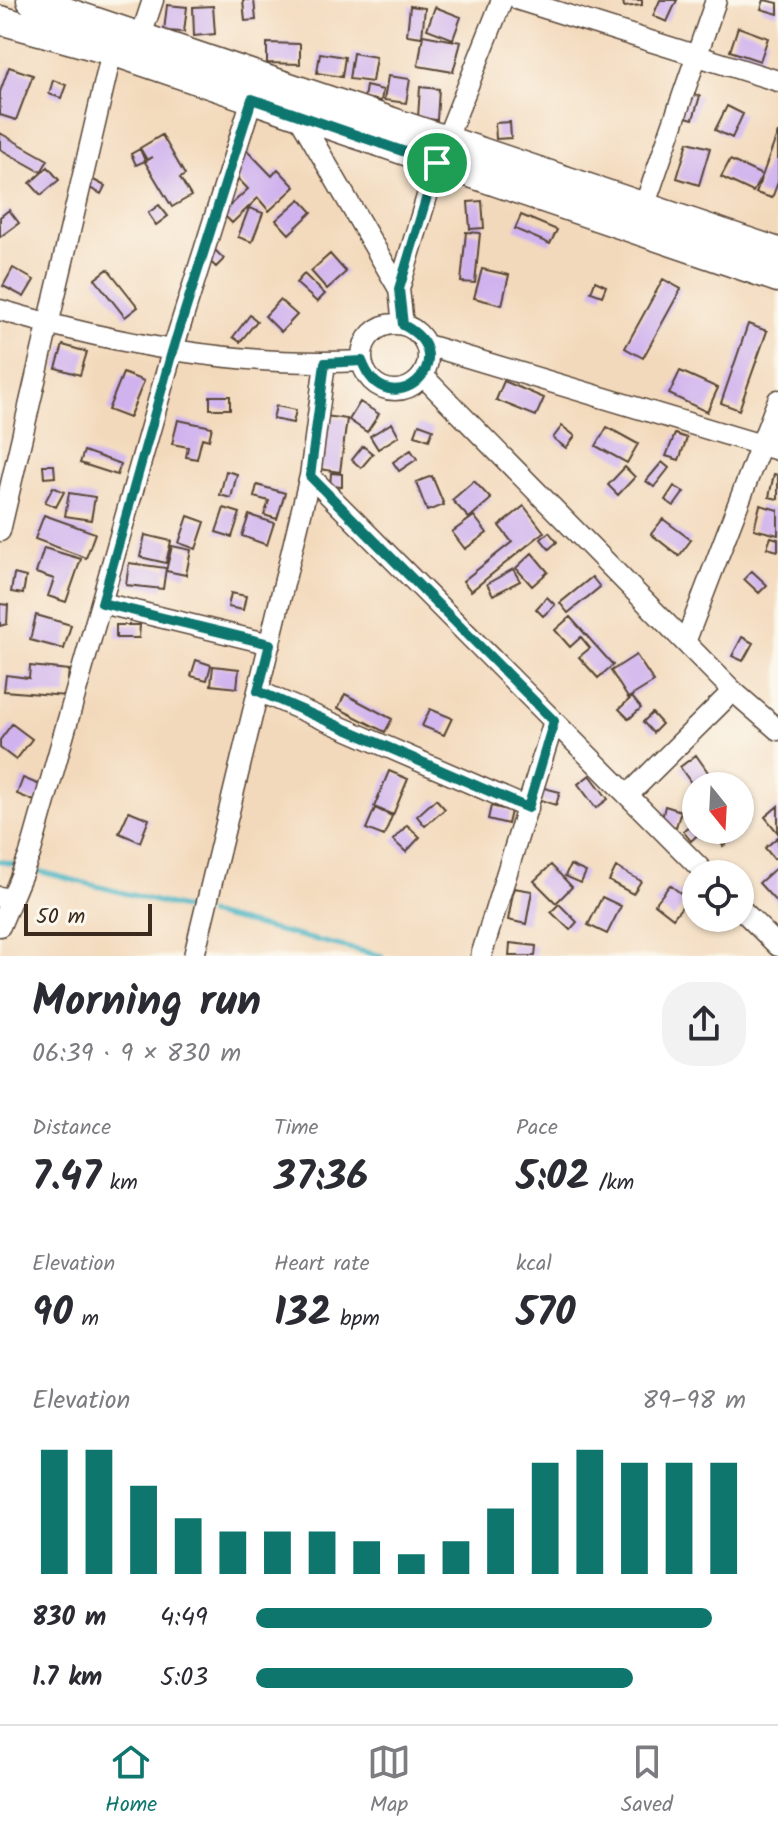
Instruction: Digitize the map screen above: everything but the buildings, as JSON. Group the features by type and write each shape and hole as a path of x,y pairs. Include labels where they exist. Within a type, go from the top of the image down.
{"street":[{"path":"31,0 141,36 778,278"},
{"path":"141,36 153,0"},
{"path":"403,325 399,289 441,152 502,0"},
{"path":"519,0 778,81"},
{"path":"644,207 716,0"},
{"path":"0,20 112,51 298,115 644,207 778,252"},
{"path":"0,531 46,323 112,51"},
{"path":"0,926 6,899 20,880 30,854 172,352 252,99"},
{"path":"298,115 399,289"},
{"path":"0,310 172,352 325,363 362,361"},
{"path":"387,325 403,325 417,332 427,345 429,361 423,376 411,387 395,390 380,387 368,376 362,361 364,346 373,332 387,325"},
{"path":"427,345 770,447"},
{"path":"194,956 310,476 325,363"},
{"path":"423,376 733,691 778,730"},
{"path":"686,640 770,447 778,400"},
{"path":"310,476 692,860"},
{"path":"102,603 270,644"},
{"path":"258,691 528,808"},
{"path":"628,795 733,691"},
{"path":"481,956 554,721"},
{"path":"754,922 778,946"}],"waterway":[{"path":"0,861 20,866"},
{"path":"30,869 198,912"},
{"path":"208,914 382,956"}],"route":[{"path":"252,99 437,163 399,289 403,325 417,332 427,345 429,361 423,376 411,387 395,390 380,387 368,376 362,361 325,363 310,476 554,721 528,808 258,691 270,644 102,603 172,352 252,99"}]}
